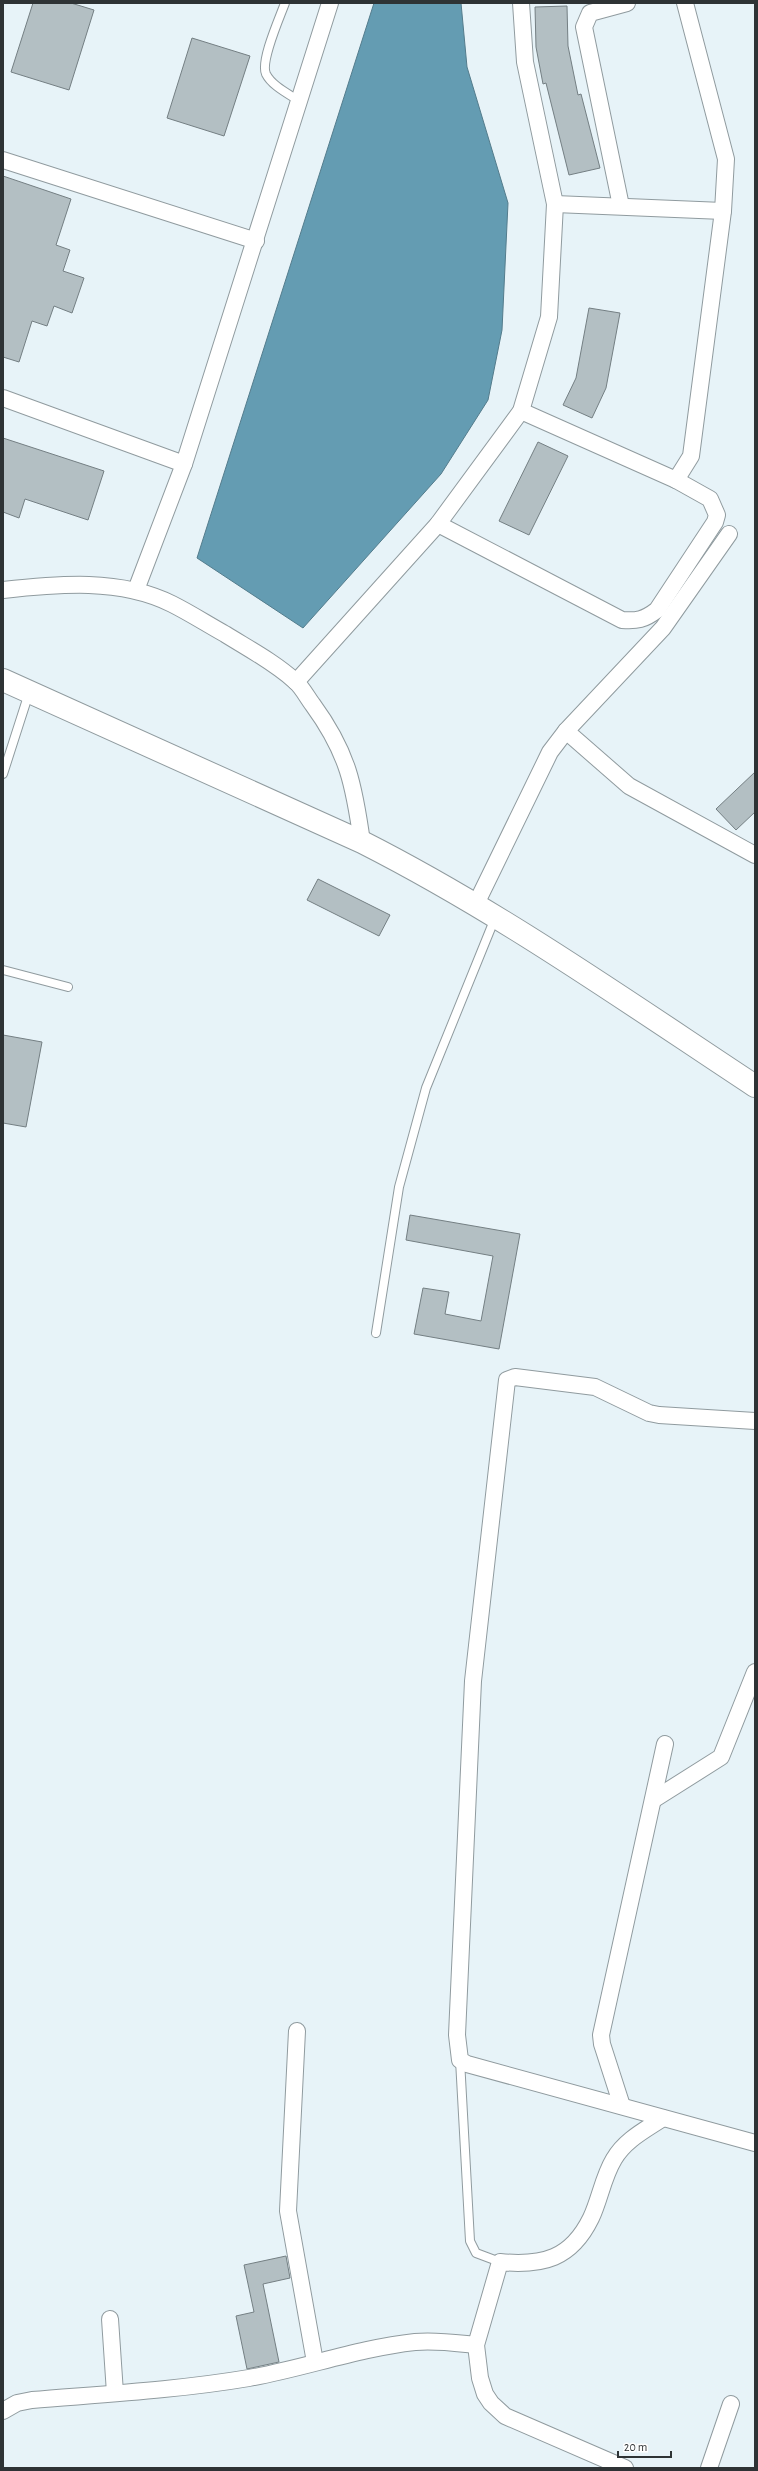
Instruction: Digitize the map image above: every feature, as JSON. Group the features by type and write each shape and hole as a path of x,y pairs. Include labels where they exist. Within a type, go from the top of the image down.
{"street":[{"path":"136,590 184,464 256,241 330,3"},
{"path":"296,682 438,524 521,411 549,317 555,204 525,62 521,3"},
{"path":"621,206 584,27 590,13 627,3"},
{"path":"676,480 691,456 723,211 726,159 684,3"},
{"path":"3,160 256,241"},
{"path":"555,204 723,211"},
{"path":"3,398 184,464"},
{"path":"438,524 622,620 637,621 647,618 656,610 715,522 717,515 710,498 676,480 521,411"},
{"path":"476,904 550,752 566,731 663,628 729,534"},
{"path":"3,590 63,585 113,587 136,590 172,604 267,659 296,682 323,719 348,765 356,799 362,842"},
{"path":"3,680 362,842 419,871 496,916 755,1086"},
{"path":"566,731 629,786 755,855"},
{"path":"755,1421 659,1415 649,1413 595,1387 515,1377 507,1380 473,1681 457,2035 460,2060 481,2069 755,2143"},
{"path":"653,1800 721,1757 755,1672"},
{"path":"622,2106 602,2044 602,2035 665,1744"},
{"path":"297,2031 288,2211 315,2362"},
{"path":"625,2468 505,2416 491,2403 485,2394 480,2378 476,2345 500,2262 547,2260 560,2256 591,2219 614,2158 626,2143 663,2118"},
{"path":"110,2319 115,2393"},
{"path":"3,2411 17,2403 32,2400 206,2385 279,2373 350,2353 416,2342 444,2341 476,2345"},
{"path":"709,2468 730,2404"}],"lane":[{"path":"285,3 265,60 265,73 272,81 299,101"},
{"path":"3,774 30,693"},
{"path":"376,1333 399,1187 426,1088 496,916"},
{"path":"3,970 68,987"},
{"path":"460,2060 470,2241 476,2253 500,2262"}],"water":[{"path":"374,3 461,3 467,67 508,203 502,330 488,400 441,474 303,628 197,558"}],"building":[{"path":"33,3 71,3 94,10 69,90 11,72"},
{"path":"567,6 568,46 578,95 581,94 600,168 569,175 546,83 543,84 536,47 535,7"},
{"path":"192,38 250,56 224,136 167,118"},
{"path":"3,176 71,199 56,245 70,250 63,271 84,278 72,313 54,306 47,326 32,321 19,362 3,357"},
{"path":"589,308 620,313 606,388 592,418 563,405 576,378"},
{"path":"3,438 104,471 88,520 25,499 19,518 3,512"},
{"path":"538,442 568,456 529,535 499,521"},
{"path":"755,772 755,812 736,830 716,809"},
{"path":"318,879 390,915 379,936 307,900"},
{"path":"3,1035 42,1042 26,1127 3,1123"},
{"path":"410,1215 520,1234 499,1349 414,1334 423,1288 449,1292 445,1314 481,1321 493,1256 406,1240"},
{"path":"286,2256 290,2278 263,2284 279,2362 247,2369 236,2316 254,2312 244,2265"}]}
